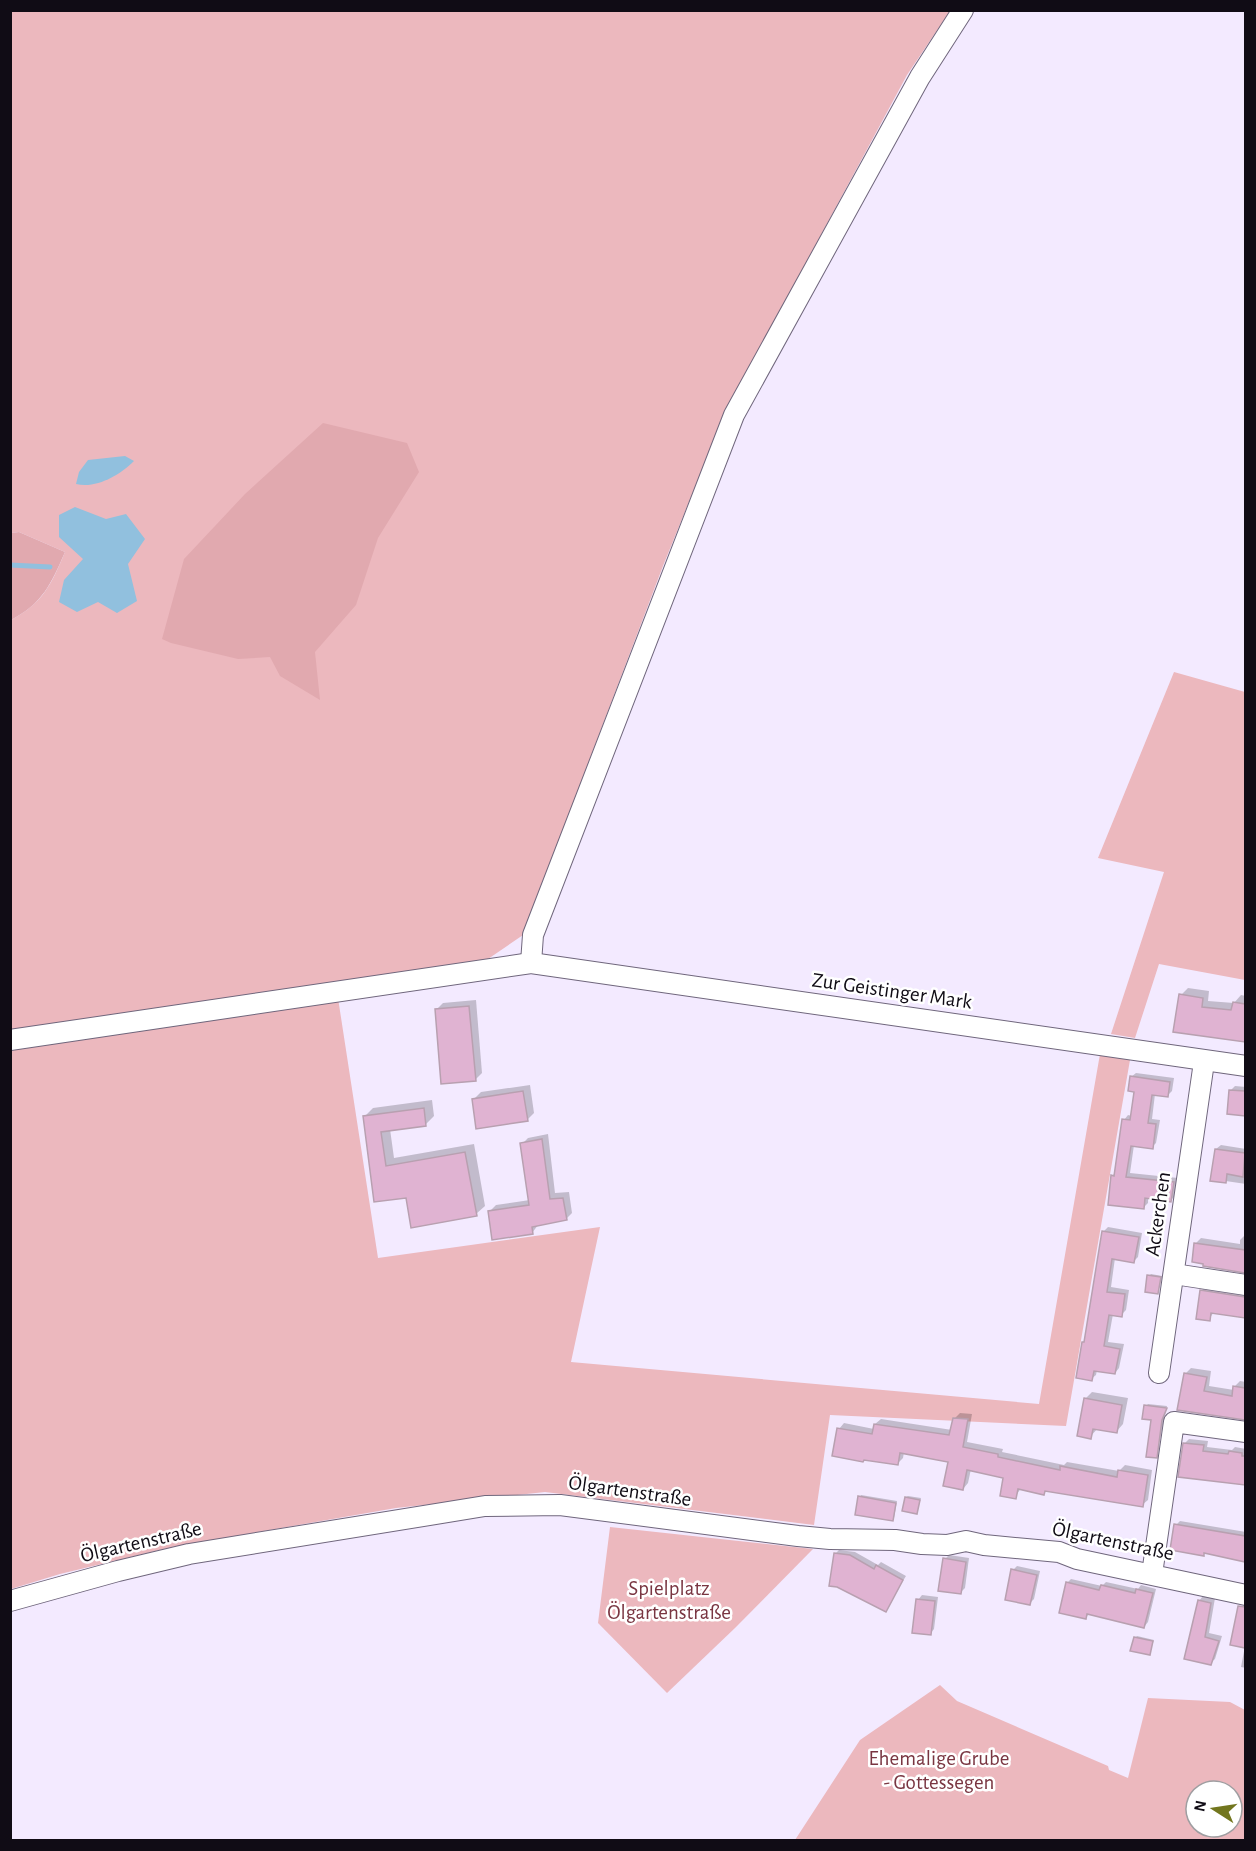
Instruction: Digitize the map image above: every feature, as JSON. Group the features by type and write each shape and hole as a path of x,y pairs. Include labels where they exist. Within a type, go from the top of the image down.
{"street":[{"path":"531,963 533,935 734,415 920,77 963,10"},
{"name":"Zur Geistinger Mark","path":"10,1040 531,963 1204,1062 1245,1066"},
{"name":"Ackerchen","path":"1159,1373 1204,1062"},
{"path":"1174,1274 1245,1285"},
{"path":"1152,1574 1174,1422 1245,1432"},
{"name":"Ölgartenstraße","path":"10,1601 189,1554 485,1506 560,1505 809,1537 895,1540 947,1545 966,1541 984,1545 1059,1552 1077,1559 1245,1595"}],"green space":[{"path":"11,11 950,11 907,75 724,415 663,566 526,933 488,959 11,1031 11,620 31,607 45,592 65,552 19,532 11,533"},
{"path":"1174,672 1245,692 1245,980 1159,964 1135,1038 1111,1034 1164,872 1098,858"},
{"path":"338,998 378,1258 600,1227 571,1362 1039,1404 1100,1054 1130,1060 1066,1426 830,1415 814,1525 545,1492 396,1508 172,1547 60,1574 11,1589 11,1049"},
{"name":"Spielplatz Ölgartenstraße","path":"610,1527 813,1549 667,1693 598,1623"},
{"name":"Ehemalige Grube - Gottessegen","path":"940,1685 957,1701 1108,1766 1109,1770 1128,1778 1148,1698 1230,1702 1245,1710 1245,1840 795,1840 860,1740"}],"shaded area":[{"path":"323,423 407,443 419,472 378,538 356,605 315,652 320,700 280,676 270,657 238,659 162,639 184,559 245,494"},
{"path":"19,532 65,552 45,592 31,607 11,620 11,533"}],"water":[{"path":"125,456 134,461 115,476 99,483 76,484 79,472 88,460"},
{"path":"75,507 106,519 126,514 145,539 128,564 137,601 117,613 98,602 77,612 59,602 64,580 83,559 59,537 59,515"}],"building":[{"path":"1179,994 1203,998 1202,1007 1231,1010 1233,1002 1245,1004 1245,1042 1173,1032"},
{"path":"469,1006 476,1081 441,1084 435,1009"},
{"path":"1130,1076 1170,1082 1168,1097 1152,1095 1148,1123 1156,1124 1153,1149 1131,1146 1126,1177 1174,1182 1171,1202 1145,1198 1144,1209 1108,1205 1111,1175 1114,1176 1122,1119 1130,1120 1134,1092 1128,1091"},
{"path":"1229,1090 1245,1091 1245,1116 1227,1114"},
{"path":"523,1091 528,1121 476,1129 472,1099"},
{"path":"424,1108 426,1126 381,1132 386,1166 465,1152 477,1216 411,1228 406,1198 374,1202 363,1116"},
{"path":"542,1139 550,1199 563,1198 567,1220 532,1227 533,1234 492,1240 488,1211 529,1205 520,1143"},
{"path":"1215,1149 1245,1153 1243,1177 1227,1174 1226,1183 1210,1181"},
{"path":"1102,1231 1139,1237 1134,1263 1112,1259 1107,1292 1125,1294 1122,1317 1109,1315 1104,1346 1120,1349 1115,1374 1094,1371 1092,1381 1076,1378"},
{"path":"1194,1243 1245,1250 1245,1273 1192,1262"},
{"path":"1147,1275 1161,1277 1158,1294 1145,1292"},
{"path":"1200,1290 1245,1297 1245,1318 1211,1313 1210,1321 1196,1319"},
{"path":"1184,1373 1207,1377 1204,1391 1232,1396 1233,1386 1245,1388 1245,1420 1177,1410"},
{"path":"1084,1398 1122,1405 1117,1433 1093,1429 1091,1439 1077,1436"},
{"path":"1144,1405 1167,1408 1162,1420 1157,1458 1146,1457 1151,1420 1142,1419"},
{"path":"953,1418 968,1419 963,1447 1060,1470 1060,1466 1117,1477 1118,1470 1148,1475 1143,1507 1045,1491 1044,1495 1018,1489 1016,1499 1000,1496 1003,1478 967,1470 963,1490 943,1486 948,1462 900,1453 898,1465 832,1456 837,1428 872,1434 874,1424 949,1435"},
{"path":"1183,1443 1204,1445 1203,1451 1242,1453 1242,1456 1245,1456 1245,1485 1178,1477"},
{"path":"858,1496 896,1503 893,1521 855,1515"},
{"path":"905,1497 920,1500 917,1514 902,1511"},
{"path":"1174,1524 1245,1536 1245,1562 1204,1553 1204,1556 1170,1550"},
{"path":"834,1553 850,1555 874,1569 876,1565 903,1580 886,1612 837,1587 829,1586"},
{"path":"943,1558 966,1562 961,1594 938,1591"},
{"path":"1011,1569 1037,1575 1030,1605 1005,1600"},
{"path":"1066,1582 1099,1590 1101,1585 1135,1593 1136,1589 1153,1593 1144,1628 1087,1614 1086,1619 1059,1613"},
{"path":"916,1599 935,1601 931,1635 912,1633"},
{"path":"1198,1600 1211,1603 1205,1637 1219,1641 1211,1665 1184,1659"},
{"path":"1238,1606 1245,1607 1245,1648 1230,1645"},
{"path":"1134,1637 1153,1641 1150,1655 1130,1651"}],"waterway":[{"path":"10,565 50,567"}]}
